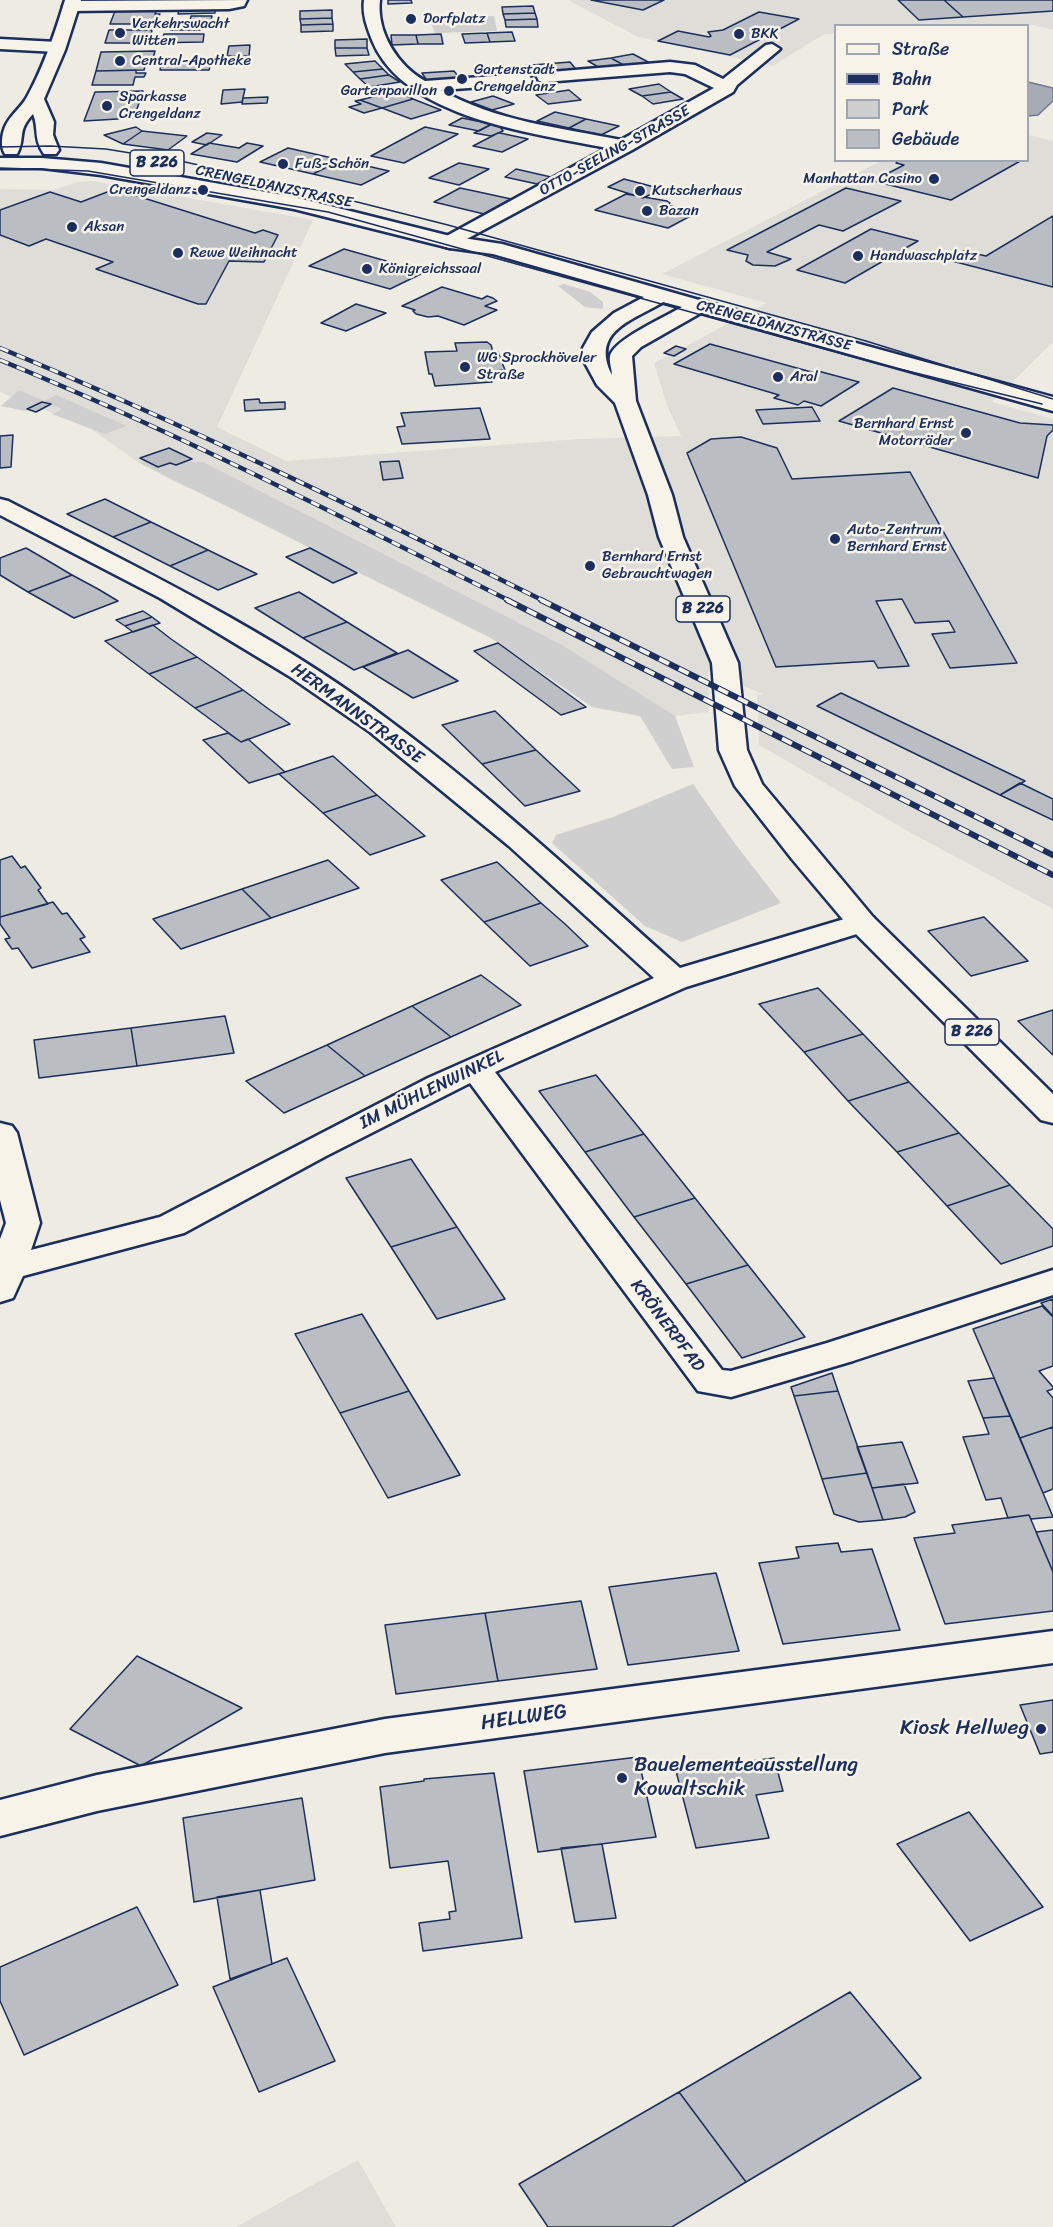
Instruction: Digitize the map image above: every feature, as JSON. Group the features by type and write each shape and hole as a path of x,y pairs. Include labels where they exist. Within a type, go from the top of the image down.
{"street":[{"path":"5,156 9,134 15,122 35,99 57,47 72,3 229,4 238,3 239,0"},
{"path":"372,0 376,35 388,59 417,87 492,118 626,146"},
{"path":"0,44 57,47"},
{"name":"OTTO-SEELING-STRASSE","path":"458,238 727,88 730,82 772,49"},
{"path":"545,77 670,68 689,69 727,88"},
{"path":"417,87 523,79"},
{"path":"35,99 45,122 46,156"},
{"name":"CRENGELDANZSTRASSE","path":"5,156 46,156 100,169 294,203 458,238 1053,404"},
{"path":"625,401 603,378 594,363 593,347 597,338 620,318 661,295"},
{"name":"B 226","path":"699,306 633,343 621,355 625,401 660,495 671,537 723,656 728,683 733,750 750,786 785,833 862,923 1053,1113"},
{"name":"HERMANNSTRASSE","path":"0,506 169,593 298,670 380,726 519,840 675,980"},
{"name":"IM MÜHLENWINKEL","path":"4,1279 172,1225 314,1149 476,1069 675,980 862,923"},
{"name":"KRÖNERPFAD","path":"476,1069 711,1382 731,1384 840,1352 1053,1282"},
{"path":"0,1133 23,1223 4,1279"},
{"name":"HELLWEG","path":"5,1811 385,1736 1053,1647"}],"shaded area":[{"path":"568,0 1053,0 1053,30 1029,24 834,24 834,34 824,34 773,66 638,37"},
{"path":"1029,82 1053,88 1053,101 1038,115 1029,116"},
{"path":"1029,135 1053,141 1053,342 992,402 1053,419 1053,909 913,834 759,745 757,695 763,694 708,671 709,712 675,716 640,716 246,514 175,482 138,462 91,429 0,392 0,189 53,190 78,182 92,181 313,220 217,427 286,461 579,439 681,436 667,405 654,363 767,303 662,274 879,162 1029,162"},
{"path":"358,2160 396,2227 236,2227"}],"green space":[{"path":"494,16 497,31 435,33 430,21 435,18"},
{"path":"564,284 590,292 603,302 603,309 585,307 558,286"},
{"path":"19,390 44,401 56,395 127,426 105,434 52,414 62,409 42,402 25,411 1,406"},
{"path":"138,462 203,462 560,644 675,716 694,767 672,769 640,716 592,707 491,638"},
{"path":"693,784 781,903 682,942 645,926 552,843 556,835 613,817"}],"building":[{"path":"388,0 411,0 412,3 388,4"},
{"path":"591,0 664,0 643,10"},
{"path":"898,0 944,0 963,17 919,20"},
{"path":"944,0 1053,0 1053,11 963,17"},
{"path":"533,6 535,13 503,14 502,7"},
{"path":"179,8 215,8 215,13 178,14"},
{"path":"332,10 332,18 300,19 300,11"},
{"path":"115,11 156,11 155,14 160,14 153,24 110,24"},
{"name":"BKK","path":"759,12 799,19 730,55 658,41 678,31 709,37 711,36 708,32 723,30"},
{"path":"535,13 537,19 505,20 503,14"},
{"path":"191,16 212,16 210,25 171,26 172,21 190,21"},
{"path":"332,18 333,24 301,25 300,19"},
{"path":"537,19 538,27 506,27 505,20"},
{"path":"333,24 333,31 301,32 301,25"},
{"path":"201,25 200,30 170,30 171,26"},
{"path":"109,30 152,30 149,43 105,43"},
{"path":"512,32 515,41 490,42 487,33"},
{"path":"487,33 490,42 465,43 462,34"},
{"path":"164,34 204,34 203,42 149,43 150,37 163,37"},
{"path":"441,34 443,44 418,44 416,35"},
{"path":"391,35 416,35 418,44 392,45"},
{"path":"367,39 367,48 335,48 335,40"},
{"path":"250,45 249,56 227,56 229,46"},
{"path":"335,48 367,48 369,55 336,56"},
{"path":"155,51 152,63 146,63 144,70 96,71 101,52"},
{"path":"633,54 650,63 627,67 611,58"},
{"path":"611,58 627,67 605,71 588,61"},
{"path":"375,61 383,69 353,72 345,64"},
{"path":"570,62 579,73 554,75 545,64"},
{"path":"161,63 211,63 209,70 160,70"},
{"path":"545,64 554,75 528,77 520,66"},
{"path":"383,69 389,75 360,79 353,72"},
{"path":"136,70 136,73 146,73 144,77 135,77 133,85 92,85 96,71"},
{"path":"454,71 462,81 429,84 422,73"},
{"path":"389,75 400,82 369,87 360,79"},
{"path":"659,84 671,92 642,96 629,89"},
{"path":"245,89 242,102 221,104 223,90"},
{"path":"569,90 581,100 548,104 536,95"},
{"path":"143,91 134,118 84,121 95,92"},
{"path":"397,91 413,99 382,108 360,100"},
{"path":"671,92 683,99 653,104 642,96"},
{"path":"493,96 514,104 492,110 471,102"},
{"path":"268,97 267,103 242,104 243,98"},
{"path":"413,99 441,110 411,119 382,108"},
{"path":"360,100 382,108 364,113 349,107 361,104 355,101"},
{"path":"555,112 586,119 569,128 537,121"},
{"path":"462,118 492,124 479,131 449,125"},
{"path":"586,119 619,126 601,135 569,128"},
{"path":"494,123 503,131 491,136 474,133"},
{"path":"136,127 142,131 123,144 104,135"},
{"path":"425,127 458,134 404,163 371,156"},
{"path":"142,131 187,136 168,150 123,144"},
{"path":"207,133 222,135 207,145 192,142"},
{"path":"498,133 528,139 502,152 473,146"},
{"path":"209,143 239,148 247,143 263,146 237,162 191,154"},
{"path":"288,148 341,160 313,174 260,162"},
{"path":"341,160 389,171 361,185 313,174"},
{"name":"Manhattan Casino","path":"1018,162 951,200 873,181 904,165 896,163"},
{"path":"459,163 489,169 459,185 429,178"},
{"path":"516,169 551,177 537,184 505,177"},
{"name":"Kutscherhaus","path":"624,179 662,189 643,198 608,187"},
{"path":"460,188 511,199 484,214 434,202"},
{"path":"846,188 901,201 843,231 819,225 767,252 791,259 775,266 753,265 746,261 748,255 727,250"},
{"name":"Rewe Weihnacht","path":"115,189 255,233 263,230 278,235 264,262 229,261 206,304 198,304 96,269 113,262 46,239 29,246 0,235 0,210 50,192 81,202"},
{"name":"Bazan","path":"626,194 667,201 670,203 667,205 698,212 668,228 595,210"},
{"path":"1053,216 1053,287 948,260 964,251 986,256"},
{"name":"Handwaschplatz","path":"871,229 918,241 845,283 797,270"},
{"name":"Königreichssaal","path":"344,249 425,272 390,289 309,266"},
{"path":"442,287 482,299 487,296 493,298 497,301 485,306 497,310 464,325 438,316 428,317 416,314 413,311 415,310 402,306"},
{"path":"356,304 386,313 346,331 321,323"},
{"name":"WG Sprockhöveler Straße","path":"487,342 491,345 493,352 498,352 505,370 489,371 492,382 435,386 432,374 429,374 425,352 457,351 455,343"},
{"name":"Aral","path":"710,344 815,373 818,371 859,382 821,406 804,401 798,405 774,398 779,395 674,364"},
{"path":"676,346 686,349 674,356 664,353"},
{"name":"Bernhard Ernst Motorräder","path":"893,388 1020,423 1053,425 1053,430 1047,436 1038,478 839,421"},
{"path":"259,399 260,403 285,402 285,409 245,411 244,400"},
{"path":"42,402 51,404 36,412 27,409"},
{"path":"812,407 820,421 763,424 756,410"},
{"path":"480,408 490,439 402,444 397,427 405,426 401,413"},
{"path":"13,435 11,467 0,468 0,436"},
{"name":"Auto-Zentrum Bernhard Ernst","path":"741,437 777,448 792,479 910,472 1017,663 950,668 932,634 955,632 949,621 915,623 902,599 876,601 909,666 878,668 874,661 776,667 687,453 711,439"},
{"path":"169,448 192,459 176,465 170,463 158,467 140,458"},
{"path":"399,461 403,478 383,480 380,462"},
{"path":"105,499 151,522 113,537 67,514"},
{"path":"151,522 208,550 170,566 113,537"},
{"path":"26,548 72,575 28,592 0,575 0,558"},
{"path":"310,548 357,573 333,583 286,557"},
{"path":"208,550 257,574 218,590 170,566"},
{"path":"72,575 118,601 74,618 28,592"},
{"path":"299,592 347,622 303,638 255,608"},
{"path":"143,611 152,617 125,626 116,620"},
{"path":"152,617 160,623 133,632 125,626"},
{"path":"347,622 397,653 354,670 303,638"},
{"path":"153,625 197,657 149,674 105,641"},
{"path":"498,643 586,707 561,715 474,651"},
{"path":"408,650 458,681 413,698 363,667"},
{"path":"197,657 243,690 195,708 149,674"},
{"path":"243,690 290,724 241,742 195,708"},
{"path":"841,693 1025,781 1000,795 817,706"},
{"path":"495,711 536,750 482,764 442,725"},
{"path":"228,733 241,742 248,739 285,772 249,783 203,740"},
{"path":"536,750 580,791 525,806 482,764"},
{"path":"333,756 377,795 323,813 279,774"},
{"path":"1020,783 1053,799 1053,820 1000,795"},
{"path":"377,795 425,836 370,855 323,813"},
{"path":"12,856 21,868 25,866 41,888 38,890 48,904 0,917 0,860"},
{"path":"328,860 359,888 271,918 242,889"},
{"path":"497,862 541,903 484,922 441,880"},
{"path":"242,889 271,918 181,949 153,919"},
{"path":"53,902 62,914 67,913 85,937 80,939 90,952 32,968 18,948 12,949 5,939 10,938 0,924 0,917"},
{"path":"541,903 588,946 530,966 484,922"},
{"path":"984,917 1028,961 971,976 928,931"},
{"path":"481,975 521,1005 451,1037 412,1006"},
{"path":"818,988 863,1034 804,1052 759,1004"},
{"path":"412,1006 451,1037 365,1076 327,1045"},
{"path":"1053,1010 1053,1055 1018,1021"},
{"path":"225,1016 234,1053 137,1066 131,1028"},
{"path":"131,1028 137,1066 39,1078 34,1040"},
{"path":"863,1034 909,1082 848,1101 804,1052"},
{"path":"327,1045 365,1076 284,1113 246,1081"},
{"path":"596,1075 644,1134 585,1152 539,1091"},
{"path":"909,1082 959,1133 897,1152 848,1101"},
{"path":"959,1133 1010,1185 947,1206 897,1152"},
{"path":"644,1134 695,1198 634,1217 585,1152"},
{"path":"411,1159 457,1227 391,1247 346,1178"},
{"path":"1010,1185 1053,1229 1053,1246 1001,1264 947,1206"},
{"path":"695,1198 748,1265 686,1284 634,1217"},
{"path":"457,1227 505,1299 437,1319 391,1247"},
{"path":"748,1265 805,1337 742,1358 686,1284"},
{"path":"1053,1299 1053,1316 1041,1303"},
{"path":"1042,1306 1053,1317 1053,1366 1039,1371 1053,1387 1047,1391 1053,1398 1053,1427 1020,1438 973,1329"},
{"path":"362,1314 409,1391 340,1413 295,1334"},
{"path":"832,1373 838,1391 794,1396 791,1387"},
{"path":"994,1378 1010,1416 983,1418 968,1381"},
{"path":"409,1391 460,1475 388,1498 340,1413"},
{"path":"838,1391 867,1473 822,1479 794,1396"},
{"path":"1010,1416 1053,1517 1031,1519 1029,1515 1008,1518 1001,1498 986,1500 963,1437 989,1434 983,1418"},
{"path":"1053,1427 1053,1489 1043,1493 1020,1438"},
{"path":"902,1442 918,1483 872,1488 857,1447"},
{"path":"867,1473 883,1520 859,1522 834,1514 822,1479"},
{"path":"904,1484 915,1512 905,1517 883,1520 872,1488"},
{"path":"1029,1515 1053,1572 1053,1611 945,1624 914,1538 955,1533 952,1525"},
{"path":"1053,1530 1053,1572 1036,1532"},
{"path":"838,1543 841,1552 872,1549 900,1630 783,1644 759,1563 799,1558 796,1547"},
{"path":"716,1573 739,1651 628,1665 609,1587"},
{"path":"581,1601 597,1669 498,1681 485,1613"},
{"path":"485,1613 498,1681 396,1694 385,1625"},
{"path":"137,1656 242,1708 141,1766 70,1729"},
{"name":"Kiosk Hellweg","path":"1053,1700 1053,1752 1040,1754 1020,1705"},
{"path":"638,1757 656,1837 538,1852 524,1771"},
{"path":"774,1758 783,1791 756,1795 769,1838 696,1848 676,1771"},
{"path":"494,1773 522,1938 423,1951 419,1923 450,1919 449,1912 456,1911 448,1861 390,1868 380,1787 424,1781 424,1779"},
{"path":"302,1798 315,1880 194,1902 183,1818"},
{"path":"969,1812 1043,1907 970,1941 897,1844"},
{"path":"602,1844 616,1918 575,1922 561,1848"},
{"path":"260,1890 272,1964 230,1979 217,1897"},
{"path":"137,1907 178,1985 24,2055 0,2001 0,1967"},
{"path":"287,1958 335,2061 259,2092 213,1987"},
{"path":"850,1992 921,2078 746,2182 679,2092"},
{"path":"679,2092 746,2182 672,2227 548,2227 519,2184"}],"tram line":[{"path":"0,147 50,146 106,149 185,162 294,186 448,225 866,341 1053,399"},
{"path":"0,168 88,171 328,212 879,364 1042,404"}],"railway":[{"path":"0,348 206,438 544,601"},
{"path":"0,360 194,445 510,601"},
{"path":"507,600 1053,875"},
{"path":"541,600 1053,855"}],"place":[{"name":"Dorfplatz","path":"411,19"},
{"name":"Verkehrswacht Witten","path":"120,33"},
{"name":"BKK","path":"739,34"},
{"name":"Central-Apotheke","path":"120,61"},
{"name":"Gartenstadt Crengeldanz","path":"462,79"},
{"name":"Gartenpavillon","path":"449,91"},
{"name":"Sparkasse Crengeldanz","path":"107,106"},
{"name":"Fuß-Schön","path":"283,164"},
{"name":"Manhattan Casino","path":"934,179"},
{"name":"Crengeldanz","path":"203,190"},
{"name":"Kutscherhaus","path":"640,191"},
{"name":"Bazan","path":"647,211"},
{"name":"Aksan","path":"72,227"},
{"name":"Rewe Weihnacht","path":"178,253"},
{"name":"Handwaschplatz","path":"858,256"},
{"name":"Königreichssaal","path":"367,269"},
{"name":"WG Sprockhöveler Straße","path":"465,367"},
{"name":"Aral","path":"778,377"},
{"name":"Bernhard Ernst Motorräder","path":"966,433"},
{"name":"Auto-Zentrum Bernhard Ernst","path":"835,539"},
{"name":"Bernhard Ernst Gebrauchtwagen","path":"590,566"},
{"name":"Kiosk Hellweg","path":"1041,1729"},
{"name":"Bauelementeausstellung Kowaltschik","path":"622,1778"}]}
